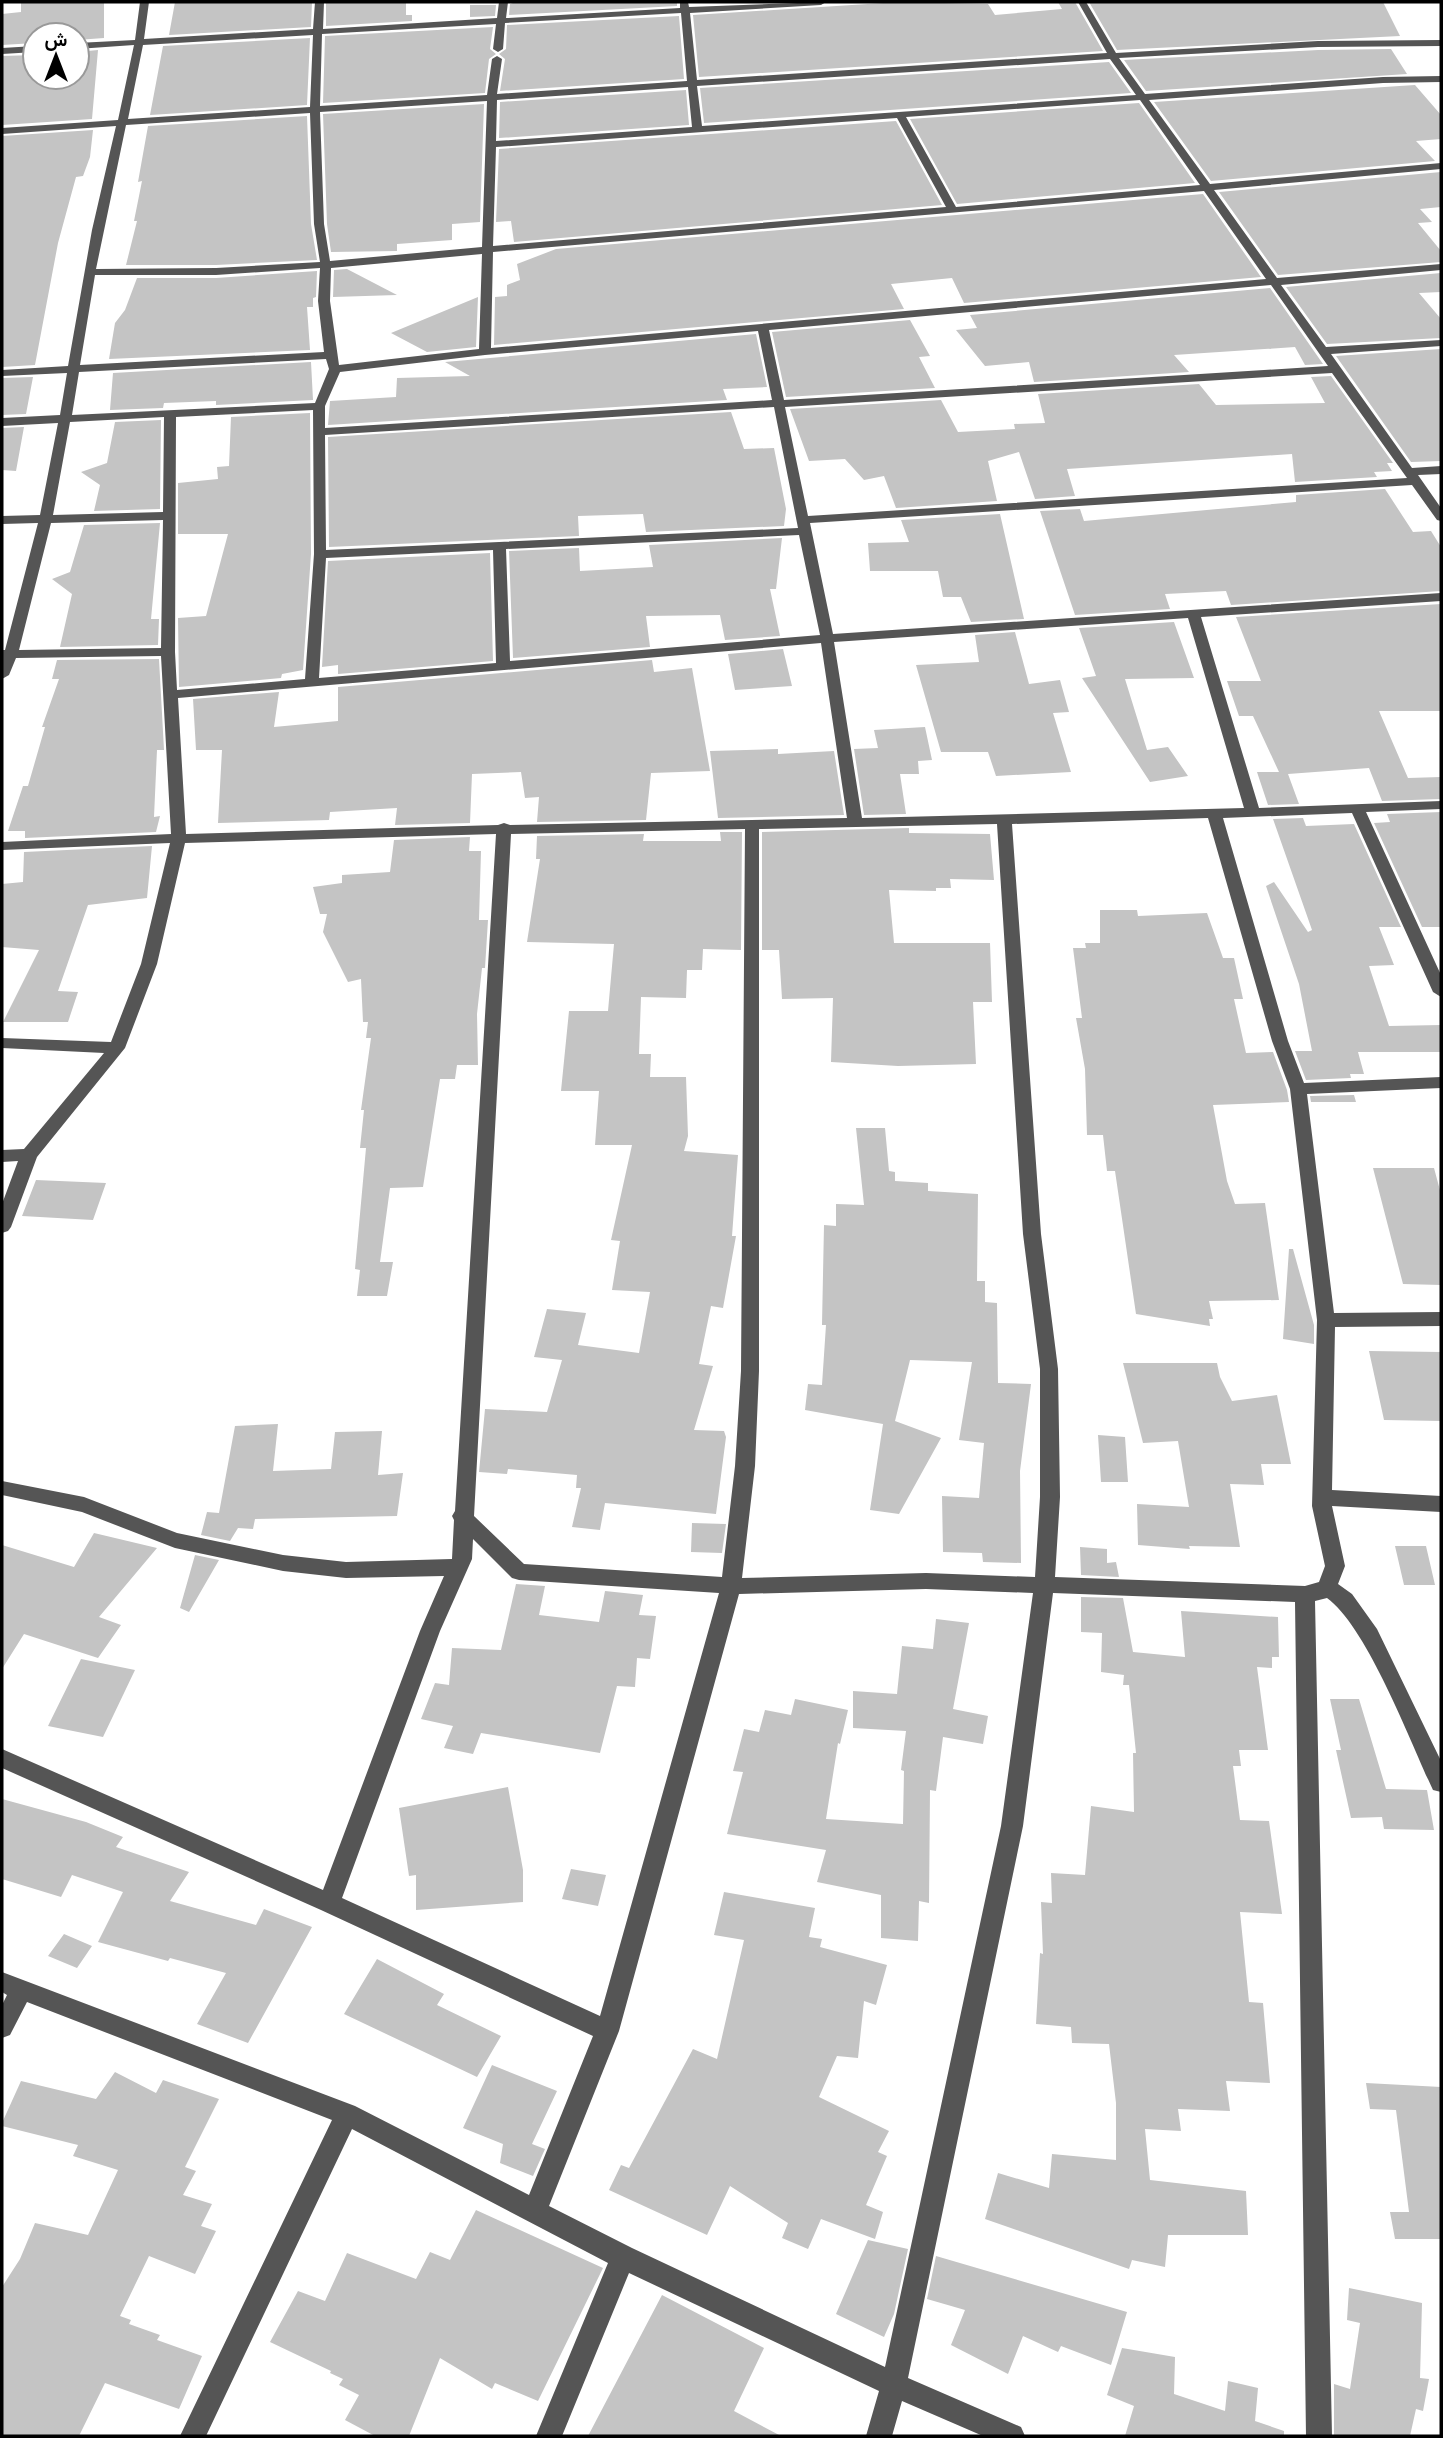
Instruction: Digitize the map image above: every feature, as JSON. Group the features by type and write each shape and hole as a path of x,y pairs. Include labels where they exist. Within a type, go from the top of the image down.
{"street":[{"path":"2,675 6,654 19,632 46,519 76,366 108,173 124,121 130,80 141,42 144,2"},
{"path":"312,682 320,554 319,406 335,369 330,355 324,301 326,267 319,224 315,108 319,2"},
{"path":"485,352 492,95 503,2"},
{"path":"91,45 685,5 821,2"},
{"path":"1082,2 1113,56 1441,517"},
{"path":"685,5 697,129"},
{"path":"2,131 492,95 1113,56 1318,44 1441,43"},
{"path":"2,51 21,50"},
{"path":"490,144 1142,97 1441,79"},
{"path":"900,115 953,211"},
{"path":"90,272 162,274 326,267 486,249 953,211 1441,166"},
{"path":"335,369 485,352 1441,267"},
{"path":"763,327 827,638 855,821"},
{"path":"1322,351 1441,343"},
{"path":"2,373 76,366 330,355"},
{"path":"321,432 779,406 1335,369"},
{"path":"2,422 319,406"},
{"path":"2,1227 29,1155 117,1048 149,964 179,837 167,652 170,414"},
{"path":"320,554 805,526 1414,476 1441,470"},
{"path":"2,520 169,516"},
{"path":"499,544 503,664"},
{"path":"169,695 827,638 1441,597"},
{"path":"1193,614 1253,814"},
{"path":"6,654 167,652"},
{"path":"2,846 179,837 504,827 1253,814 1441,804"},
{"path":"1357,809 1441,992"},
{"path":"1214,814 1280,1041 1298,1089 1325,1320 1322,1497 1335,1566 1316,1591 1319,2436"},
{"path":"879,2436 894,2385 1012,1826 1044,1586 1050,1497 1049,1369 1032,1234 1004,818"},
{"path":"535,2210 607,2031 731,1586 745,1466 750,1371 752,824"},
{"path":"330,1903 430,1631 462,1559 462,1517 504,827"},
{"path":"2,1043 117,1048"},
{"path":"1298,1089 1441,1082"},
{"path":"2,1156 29,1155"},
{"path":"1325,1320 1441,1319"},
{"path":"2,1488 83,1505 175,1540 283,1563 346,1570 458,1568"},
{"path":"1322,1497 1441,1504"},
{"path":"462,1517 519,1572 731,1586 926,1581 1316,1591 1345,1600 1367,1629 1441,1783"},
{"path":"2,1758 330,1903 607,2031"},
{"path":"2,2027 12,1986 348,2114 623,2257 894,2385 1012,2436"},
{"path":"193,2436 348,2114"},
{"path":"549,2436 623,2257"}],"building":[{"path":"104,2 104,38 91,39 91,21 21,21 21,44 2,45 2,14 21,12 21,3"},
{"path":"175,2 312,2 311,27 169,35"},
{"path":"326,2 406,2 406,15 412,15 412,21 326,26"},
{"path":"677,2 677,6 509,15 510,4"},
{"path":"899,2 988,4 995,15 1062,9 1058,2 1075,2 1103,51 699,77 693,15"},
{"path":"1089,2 1383,2 1400,36 1117,50"},
{"path":"470,5 496,5 495,16 470,17"},
{"path":"679,16 684,79 500,91 505,59 499,54 506,49 507,25"},
{"path":"493,27 490,49 496,54 489,59 485,93 323,103 325,36"},
{"path":"310,38 307,105 150,115 163,46"},
{"path":"1391,49 1407,74 1146,91 1124,60 1318,50"},
{"path":"98,50 92,119 2,125 2,56 21,55 21,91 91,91 91,51"},
{"path":"1109,62 1131,93 704,123 700,88"},
{"path":"1415,85 1441,115 1441,139 1416,141 1435,161 1211,181 1154,102"},
{"path":"686,90 689,125 499,138 500,102"},
{"path":"1139,103 1195,183 957,204 910,119"},
{"path":"484,104 480,222 452,224 452,240 397,244 397,251 331,252 327,224 323,114"},
{"path":"307,116 311,224 317,260 216,265 126,265 137,221 134,221 142,181 138,182 148,126"},
{"path":"896,121 942,205 514,242 511,221 496,222 499,149"},
{"path":"93,130 90,157 83,176 76,177 58,243 35,365 2,367 2,136"},
{"path":"1441,172 1441,207 1420,209 1432,222 1418,223 1441,251 1441,262 1278,275 1219,192"},
{"path":"1203,194 1261,277 964,303 952,278 891,284 904,309 494,345 495,297 507,296 507,285 520,280 517,264 556,249"},
{"path":"347,269 397,295 333,297 334,270"},
{"path":"317,271 316,297 313,298 313,307 307,307 310,350 109,359 115,323 125,310 137,278 216,278"},
{"path":"1441,273 1441,292 1419,293 1441,319 1441,338 1327,344 1286,287"},
{"path":"1270,288 1323,364 1305,365 1295,347 1174,355 1189,372 1034,382 1029,362 985,366 956,330 977,328 970,315"},
{"path":"478,297 476,347 427,352 391,333"},
{"path":"910,320 930,356 919,357 935,388 786,397 772,332"},
{"path":"756,334 767,387 723,389 727,400 328,425 330,401 396,397 397,378 470,376 445,362"},
{"path":"1441,349 1441,461 1411,462 1336,356"},
{"path":"311,362 313,400 216,405 216,401 164,403 163,408 110,410 113,373"},
{"path":"1331,376 1393,463 1387,463 1392,471 1374,472 1377,477 1295,482 1292,454 1067,469 1075,496 1035,499 1019,452 988,461 997,501 896,508 884,476 864,480 845,459 809,461 790,409 941,400 958,432 1015,429 1014,424 1045,423 1038,394 1199,384 1216,405 1325,403 1311,377"},
{"path":"33,377 26,414 2,415 2,378"},
{"path":"731,412 744,449 774,448 786,509 784,526 646,532 643,514 578,516 579,536 329,547 328,437"},
{"path":"310,413 311,554 303,670 282,674 281,678 179,687 178,618 206,616 228,534 178,534 178,483 218,479 217,467 229,466 231,417"},
{"path":"161,420 160,509 94,511 100,485 81,472 107,463 115,422"},
{"path":"24,427 16,471 2,470 2,428"},
{"path":"1385,489 1413,532 1431,531 1441,547 1441,591 1231,605 1226,591 1165,594 1170,609 1075,615 1040,511 1080,509 1084,521 1296,502 1296,495"},
{"path":"1000,514 1024,619 971,622 961,597 943,597 938,571 870,571 868,543 909,542 901,520"},
{"path":"160,523 151,619 159,619 158,645 60,647 72,594 52,579 70,572 84,525"},
{"path":"782,538 776,589 770,589 780,636 725,640 720,615 646,616 650,647 513,658 509,551 579,548 580,571 653,567 649,545"},
{"path":"490,553 493,661 338,674 338,665 322,667 328,561"},
{"path":"1441,604 1441,711 1379,711 1408,778 1441,777 1441,799 1382,801 1369,768 1288,774 1299,804 1268,805 1257,772 1279,772 1253,716 1239,716 1227,681 1261,681 1236,617"},
{"path":"1174,622 1194,678 1125,679 1147,750 1168,747 1188,776 1150,782 1082,678 1096,676 1079,628"},
{"path":"1015,632 1029,684 1060,680 1069,712 1053,713 1071,772 996,776 988,752 941,752 916,665 979,662 975,635"},
{"path":"783,649 792,686 735,690 728,654"},
{"path":"159,659 164,750 157,750 154,817 160,816 156,832 25,838 25,831 8,831 23,786 28,786 45,727 42,727 59,679 52,679 57,660"},
{"path":"652,660 654,672 692,668 710,771 651,773 646,820 537,822 539,797 525,798 521,772 472,774 470,823 395,825 397,808 330,812 329,820 218,823 222,750 196,750 193,699 279,692 274,727 338,721 338,687"},
{"path":"925,727 932,760 918,761 919,774 900,774 906,814 864,815 854,749 878,748 874,730"},
{"path":"778,749 778,754 834,751 844,815 718,818 710,751"},
{"path":"1441,812 1441,927 1422,927 1374,823 1390,822 1387,814"},
{"path":"1303,818 1306,826 1354,824 1401,927 1379,927 1394,965 1369,966 1389,1026 1441,1025 1441,1052 1358,1052 1364,1074 1350,1074 1351,1078 1306,1080 1295,1051 1312,1051 1299,984 1266,886 1274,882 1308,932 1312,930 1273,819"},
{"path":"909,828 909,833 990,834 994,880 950,879 951,888 936,888 936,891 889,890 894,943 990,943 992,1002 973,1002 976,1064 898,1066 831,1062 833,998 782,999 779,950 762,950 762,832"},
{"path":"720,832 742,832 741,950 703,949 702,970 687,970 686,998 641,997 639,1054 651,1054 650,1077 686,1077 688,1136 684,1151 738,1155 732,1236 736,1236 723,1308 711,1306 699,1364 713,1366 694,1430 724,1431 726,1437 716,1514 605,1503 600,1530 572,1527 581,1488 576,1488 577,1475 508,1469 507,1474 479,1472 485,1409 547,1412 562,1360 534,1357 547,1309 586,1313 578,1345 639,1353 650,1292 612,1290 620,1241 611,1240 632,1145 595,1145 599,1091 561,1091 569,1011 608,1011 614,944 527,942 540,859 536,859 537,836 644,834 643,841 721,841"},
{"path":"470,837 469,851 481,851 479,920 488,920 485,968 482,968 477,1014 478,1065 457,1065 455,1079 440,1079 423,1187 390,1188 380,1262 393,1262 387,1296 357,1296 360,1270 355,1269 366,1148 360,1148 364,1110 361,1110 371,1038 366,1038 368,1022 363,1022 361,979 348,982 323,932 327,914 320,914 313,887 342,883 342,875 390,872 394,840"},
{"path":"152,846 147,898 88,905 58,991 78,992 68,1022 3,1022 39,950 2,947 2,884 23,882 24,852"},
{"path":"1100,910 1137,910 1138,916 1207,913 1223,958 1234,958 1243,999 1234,999 1246,1053 1273,1052 1287,1090 1289,1102 1213,1105 1227,1181 1235,1204 1265,1203 1279,1300 1209,1301 1213,1319 1209,1319 1210,1326 1136,1314 1115,1171 1107,1171 1103,1135 1087,1135 1085,1069 1076,1018 1082,1018 1073,948 1086,948 1085,943 1100,943"},
{"path":"1354,1095 1356,1102 1311,1102 1310,1096"},
{"path":"856,1128 885,1128 889,1171 895,1172 895,1181 928,1183 928,1191 978,1194 977,1281 985,1281 985,1302 997,1303 998,1383 1031,1384 1020,1471 1021,1563 983,1562 982,1553 943,1552 942,1496 979,1498 984,1443 959,1440 972,1362 910,1360 895,1421 941,1438 899,1514 870,1510 883,1424 805,1410 808,1384 822,1385 826,1325 822,1325 824,1225 836,1226 836,1204 864,1205"},
{"path":"1373,1168 1434,1168 1441,1194 1441,1285 1403,1284"},
{"path":"36,1180 106,1183 93,1220 22,1216"},
{"path":"1289,1249 1293,1249 1314,1325 1314,1344 1283,1339"},
{"path":"1369,1351 1441,1352 1441,1421 1384,1420"},
{"path":"1123,1363 1217,1363 1220,1377 1232,1401 1277,1395 1291,1464 1261,1464 1264,1485 1230,1484 1240,1547 1189,1546 1190,1549 1138,1545 1137,1504 1189,1507 1178,1441 1143,1443"},
{"path":"278,1424 273,1471 331,1469 335,1432 382,1431 378,1475 403,1473 397,1516 255,1519 253,1529 238,1528 230,1541 201,1535 207,1512 219,1513 235,1426"},
{"path":"1098,1435 1125,1437 1128,1482 1101,1482"},
{"path":"692,1523 726,1524 722,1553 691,1552"},
{"path":"94,1533 157,1548 99,1617 121,1625 98,1658 24,1634 2,1669 2,1545 74,1567"},
{"path":"1395,1546 1426,1546 1435,1585 1404,1585"},
{"path":"1080,1547 1107,1549 1107,1563 1116,1562 1119,1577 1081,1575"},
{"path":"195,1555 219,1560 189,1612 180,1608"},
{"path":"516,1584 545,1586 539,1615 599,1622 605,1591 643,1595 639,1615 656,1616 650,1659 637,1658 635,1687 617,1686 600,1753 481,1733 473,1754 444,1748 453,1726 421,1719 435,1683 449,1685 452,1648 501,1650"},
{"path":"1081,1597 1123,1598 1133,1652 1185,1657 1181,1611 1278,1617 1279,1657 1272,1657 1272,1668 1257,1667 1268,1750 1239,1750 1241,1766 1233,1766 1240,1820 1269,1821 1282,1914 1240,1912 1249,2002 1263,2003 1270,2083 1226,2081 1230,2111 1178,2109 1181,2131 1145,2129 1150,2180 1246,2191 1248,2235 1168,2235 1165,2267 1132,2260 1129,2269 985,2219 998,2173 1049,2188 1052,2154 1116,2160 1116,2103 1109,2044 1072,2043 1071,2027 1036,2024 1040,1953 1043,1954 1041,1902 1052,1903 1051,1873 1085,1875 1091,1806 1134,1812 1133,1753 1136,1753 1129,1685 1123,1685 1124,1675 1101,1672 1102,1633 1081,1632"},
{"path":"936,1619 969,1623 953,1709 988,1716 983,1744 943,1737 936,1791 930,1790 929,1903 919,1901 918,1941 881,1938 881,1895 817,1882 826,1850 727,1834 743,1772 733,1771 744,1729 759,1732 765,1710 791,1715 795,1699 848,1710 840,1744 838,1743 826,1819 903,1824 904,1771 901,1770 906,1731 853,1728 853,1691 897,1694 902,1646 933,1649"},
{"path":"81,1659 135,1670 103,1737 48,1726"},
{"path":"1330,1699 1359,1699 1386,1789 1427,1790 1434,1830 1384,1829 1382,1817 1351,1818 1336,1750 1341,1750"},
{"path":"508,1787 523,1870 523,1902 416,1910 416,1875 409,1876 399,1808"},
{"path":"2,1799 86,1822 123,1837 116,1847 189,1872 170,1901 256,1925 264,1909 312,1927 248,2043 197,2024 226,1973 98,1942 123,1892 72,1875 61,1897 2,1879"},
{"path":"571,1869 606,1875 598,1906 562,1899"},
{"path":"724,1892 815,1908 809,1937 822,1939 820,1947 887,1965 876,2005 864,2001 858,2058 837,2056 819,2097 889,2131 878,2152 887,2156 866,2205 883,2212 875,2239 821,2219 808,2249 782,2238 788,2223 730,2186 707,2235 609,2190 621,2165 629,2168 693,2049 717,2059 744,1940 714,1935"},
{"path":"64,1934 92,1946 77,1968 48,1956"},
{"path":"377,1959 444,1994 437,2005 501,2036 477,2077 344,2014"},
{"path":"492,2065 557,2091 532,2144 545,2149 533,2176 500,2163 503,2144 463,2128"},
{"path":"115,2072 156,2093 163,2080 219,2099 185,2167 196,2171 183,2195 212,2204 201,2226 216,2231 195,2274 149,2256 120,2316 131,2320 129,2324 160,2335 157,2340 202,2356 179,2409 105,2383 79,2436 2,2436 2,2287 20,2259 35,2223 88,2235 118,2170 73,2156 78,2145 2,2126 2,2123 21,2081 96,2099"},
{"path":"1366,2083 1441,2087 1441,2239 1395,2239 1390,2212 1409,2212 1396,2110 1370,2109"},
{"path":"476,2210 603,2268 538,2401 495,2383 492,2389 440,2358 409,2436 375,2436 345,2420 359,2395 339,2385 343,2379 270,2342 298,2291 325,2301 347,2253 416,2279 430,2252 450,2260"},
{"path":"868,2240 908,2249 894,2314 884,2337 836,2314"},
{"path":"936,2256 1127,2312 1111,2365 1061,2346 1058,2352 1023,2336 1008,2374 951,2345 965,2310 927,2299"},
{"path":"1349,2288 1422,2303 1420,2378 1429,2379 1423,2411 1416,2409 1410,2436 1334,2436 1334,2384 1350,2389 1360,2323 1347,2320"},
{"path":"662,2295 764,2348 734,2411 781,2436 588,2436"},
{"path":"1122,2348 1175,2357 1174,2394 1225,2411 1228,2381 1258,2388 1255,2421 1284,2431 1284,2436 1125,2436 1134,2406 1107,2395"}]}
